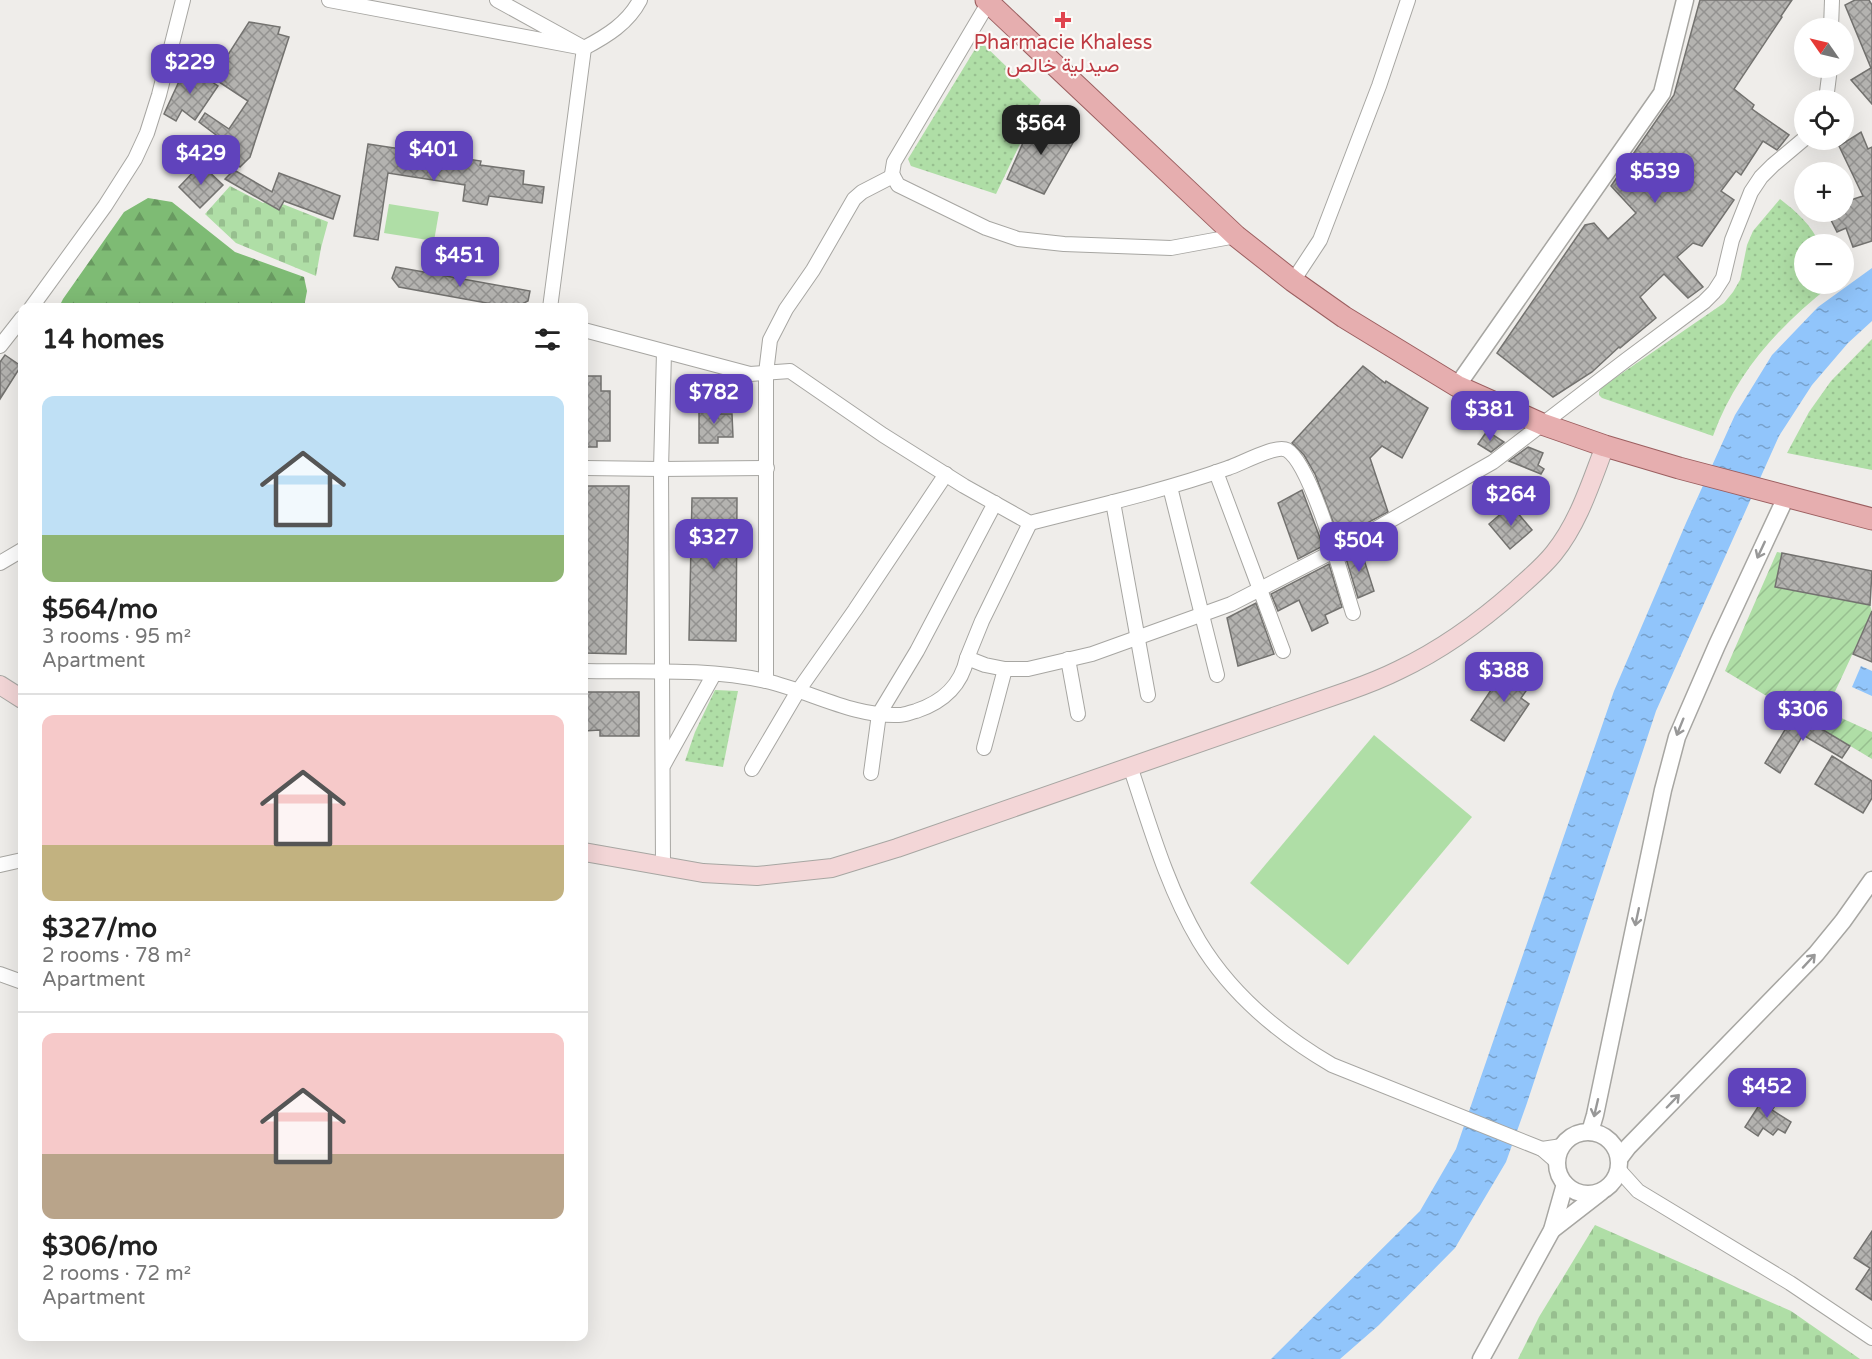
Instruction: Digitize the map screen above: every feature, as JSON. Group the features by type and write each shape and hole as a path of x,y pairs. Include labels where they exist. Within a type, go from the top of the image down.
{"main road":[{"path":"989,1 1236,236 1293,282 1344,317 1457,386 1542,424 1605,446 1872,519"},
{"path":"588,853 703,873 757,876 832,868 897,848 1348,692 1399,671 1445,645 1491,612 1554,553 1582,504 1605,446"},
{"path":"0,685 18,696"}],"street":[{"path":"35,303 105,206 135,159 147,133 159,95 183,0"},
{"path":"329,0 584,48 618,27 636,8 640,0"},
{"path":"497,0 584,48"},
{"path":"1293,282 1320,240 1379,86 1408,0"},
{"path":"1457,386 1662,93 1685,0"},
{"path":"1831,18 1832,0"},
{"path":"989,1 894,162 893,176 898,185 986,228 1018,239 1064,244 1171,248 1236,236"},
{"path":"551,303 584,48"},
{"path":"967,658 1005,669 1028,669 1092,654 1202,615 1231,604 1334,551 1493,462 1626,360 1692,313 1714,292 1723,278 1732,240 1751,192 1761,177 1794,147"},
{"path":"766,681 766,374 770,340 786,309 813,270 854,199 862,192 893,176"},
{"path":"0,346 18,323"},
{"path":"588,331 750,374 790,371 883,435 1030,523 1170,487 1252,459 1274,449 1287,450 1298,462 1306,476 1334,551 1353,613"},
{"path":"663,865 661,470 664,352"},
{"path":"588,468 661,470 767,468"},
{"path":"1216,472 1282,651"},
{"path":"753,769 798,691 946,474"},
{"path":"1170,487 1217,675"},
{"path":"1590,1132 1677,736 1780,495"},
{"path":"1113,502 1148,695"},
{"path":"871,773 879,714 917,651 995,503"},
{"path":"588,671 714,674 766,681 838,705 879,714 901,716 931,706 945,696 964,672 967,658 982,621 1030,523"},
{"path":"3,563 18,553"},
{"path":"1068,659 1078,714"},
{"path":"984,748 1005,669"},
{"path":"663,766 714,674"},
{"path":"1130,766 1162,864 1200,942 1232,986 1271,1024 1304,1049 1332,1065 1448,1113 1560,1154"},
{"path":"0,865 18,861"},
{"path":"1552,1230 1609,1186 1615,1179 1628,1147 1816,954 1872,880"},
{"path":"0,974 18,981"},
{"path":"1601,1192 1581,1194 1572,1190 1565,1184 1559,1173 1560,1154 1574,1136 1590,1132 1612,1143 1619,1165 1638,1191 1790,1283 1872,1338"},
{"path":"1481,1359 1552,1230 1565,1184"}],"green space":[{"path":"980,41 1041,100 996,194 911,166 908,159"},
{"path":"230,186 263,203 270,199 328,222 316,276 236,243 205,214"},
{"path":"148,198 172,202 235,252 304,277 307,291 305,303 61,303 124,212"},
{"path":"1780,199 1794,211 1794,222 1805,222 1814,234 1794,234 1794,294 1820,294 1776,335 1746,372 1722,413 1713,436 1602,398 1599,392 1602,387 1724,303 1740,280 1747,245 1753,231"},
{"path":"389,204 439,212 434,241 384,233"},
{"path":"1872,339 1872,470 1787,453 1809,412 1831,381"},
{"path":"1777,552 1782,553 1775,587 1870,605 1872,612 1826,711 1872,732 1872,759 1725,671"},
{"path":"715,690 738,691 723,767 685,761 695,732"},
{"path":"1374,735 1472,817 1348,965 1250,883"},
{"path":"1595,1225 1791,1311 1860,1359 1518,1359 1539,1317"}],"water":[{"path":"1872,268 1872,321 1848,343 1812,385 1779,436 1656,711 1506,1162 1455,1248 1379,1325 1340,1359 1271,1359 1420,1211 1456,1149 1614,691 1735,415 1772,355 1818,307 1836,294 1854,294 1854,281"},
{"path":"1861,666 1872,671 1872,696 1852,687"}],"building":[{"path":"1700,0 1792,0 1734,89 1754,105 1752,109 1789,135 1777,150 1763,141 1741,175 1736,171 1721,191 1734,200 1702,246 1693,243 1677,257 1703,287 1688,298 1664,274 1640,297 1656,318 1592,372 1553,397 1497,353 1585,225 1594,223 1608,239 1636,213 1611,186 1674,95"},
{"path":"1855,0 1869,0 1872,5 1872,104 1851,80 1871,68 1854,27 1854,18 1850,18 1845,5"},
{"path":"249,22 280,27 278,34 289,37 250,157 240,167 218,147 224,141 199,122 205,113 229,129 248,101 213,78"},
{"path":"188,66 218,86 195,120 182,110 176,121 164,114"},
{"path":"1048,115 1074,141 1044,194 1007,179 1033,120 1041,125"},
{"path":"1861,132 1868,149 1872,147 1872,241 1854,247 1854,234 1848,234 1846,228 1837,232 1832,222 1854,222 1854,199 1863,196 1854,177 1854,162 1847,162 1841,150 1854,150 1854,136"},
{"path":"368,144 481,161 480,165 524,171 523,184 544,187 542,203 489,196 487,205 463,201 465,185 388,173 378,240 354,236"},
{"path":"201,164 223,185 200,208 179,187"},
{"path":"234,170 272,192 279,173 340,196 333,219 284,201 279,210 225,179"},
{"path":"396,267 530,291 528,301 524,303 487,303 399,287 392,278"},
{"path":"5,355 18,364 18,371 0,399 0,362"},
{"path":"1363,366 1385,383 1386,381 1428,408 1402,458 1382,446 1370,458 1388,512 1339,538 1315,474 1304,455 1292,443"},
{"path":"588,376 601,376 601,391 610,391 610,441 597,441 597,447 588,447"},
{"path":"719,407 719,414 732,414 733,437 718,437 718,443 699,443 699,408"},
{"path":"1487,431 1504,442 1491,452 1478,444"},
{"path":"1528,447 1543,453 1538,465 1544,469 1541,474 1509,461"},
{"path":"588,486 629,486 626,654 588,653"},
{"path":"1302,490 1323,546 1298,559 1278,503"},
{"path":"692,498 737,498 736,641 689,640"},
{"path":"1511,505 1532,530 1510,549 1489,524"},
{"path":"1360,547 1374,591 1358,598 1345,555"},
{"path":"1782,553 1872,571 1870,605 1775,587"},
{"path":"1329,564 1342,607 1325,615 1328,623 1312,631 1299,600 1278,611 1271,594"},
{"path":"1256,603 1274,654 1238,666 1227,618"},
{"path":"1872,611 1872,662 1853,654"},
{"path":"1511,660 1526,669 1521,677 1531,684 1521,698 1529,704 1504,741 1471,720"},
{"path":"588,692 639,692 639,736 600,736 600,730 588,731"},
{"path":"1795,713 1850,746 1842,758 1803,735 1780,773 1765,763"},
{"path":"1832,756 1872,781 1872,798 1863,813 1815,784"},
{"path":"1765,1096 1777,1103 1772,1110 1791,1122 1785,1133 1778,1129 1773,1135 1763,1128 1758,1136 1745,1127"},
{"path":"1872,1231 1872,1300 1856,1289 1870,1268 1854,1258"}],"place":[{"name":"Pharmacie Khaless صيدلية خالص","path":"1063,20"}]}
